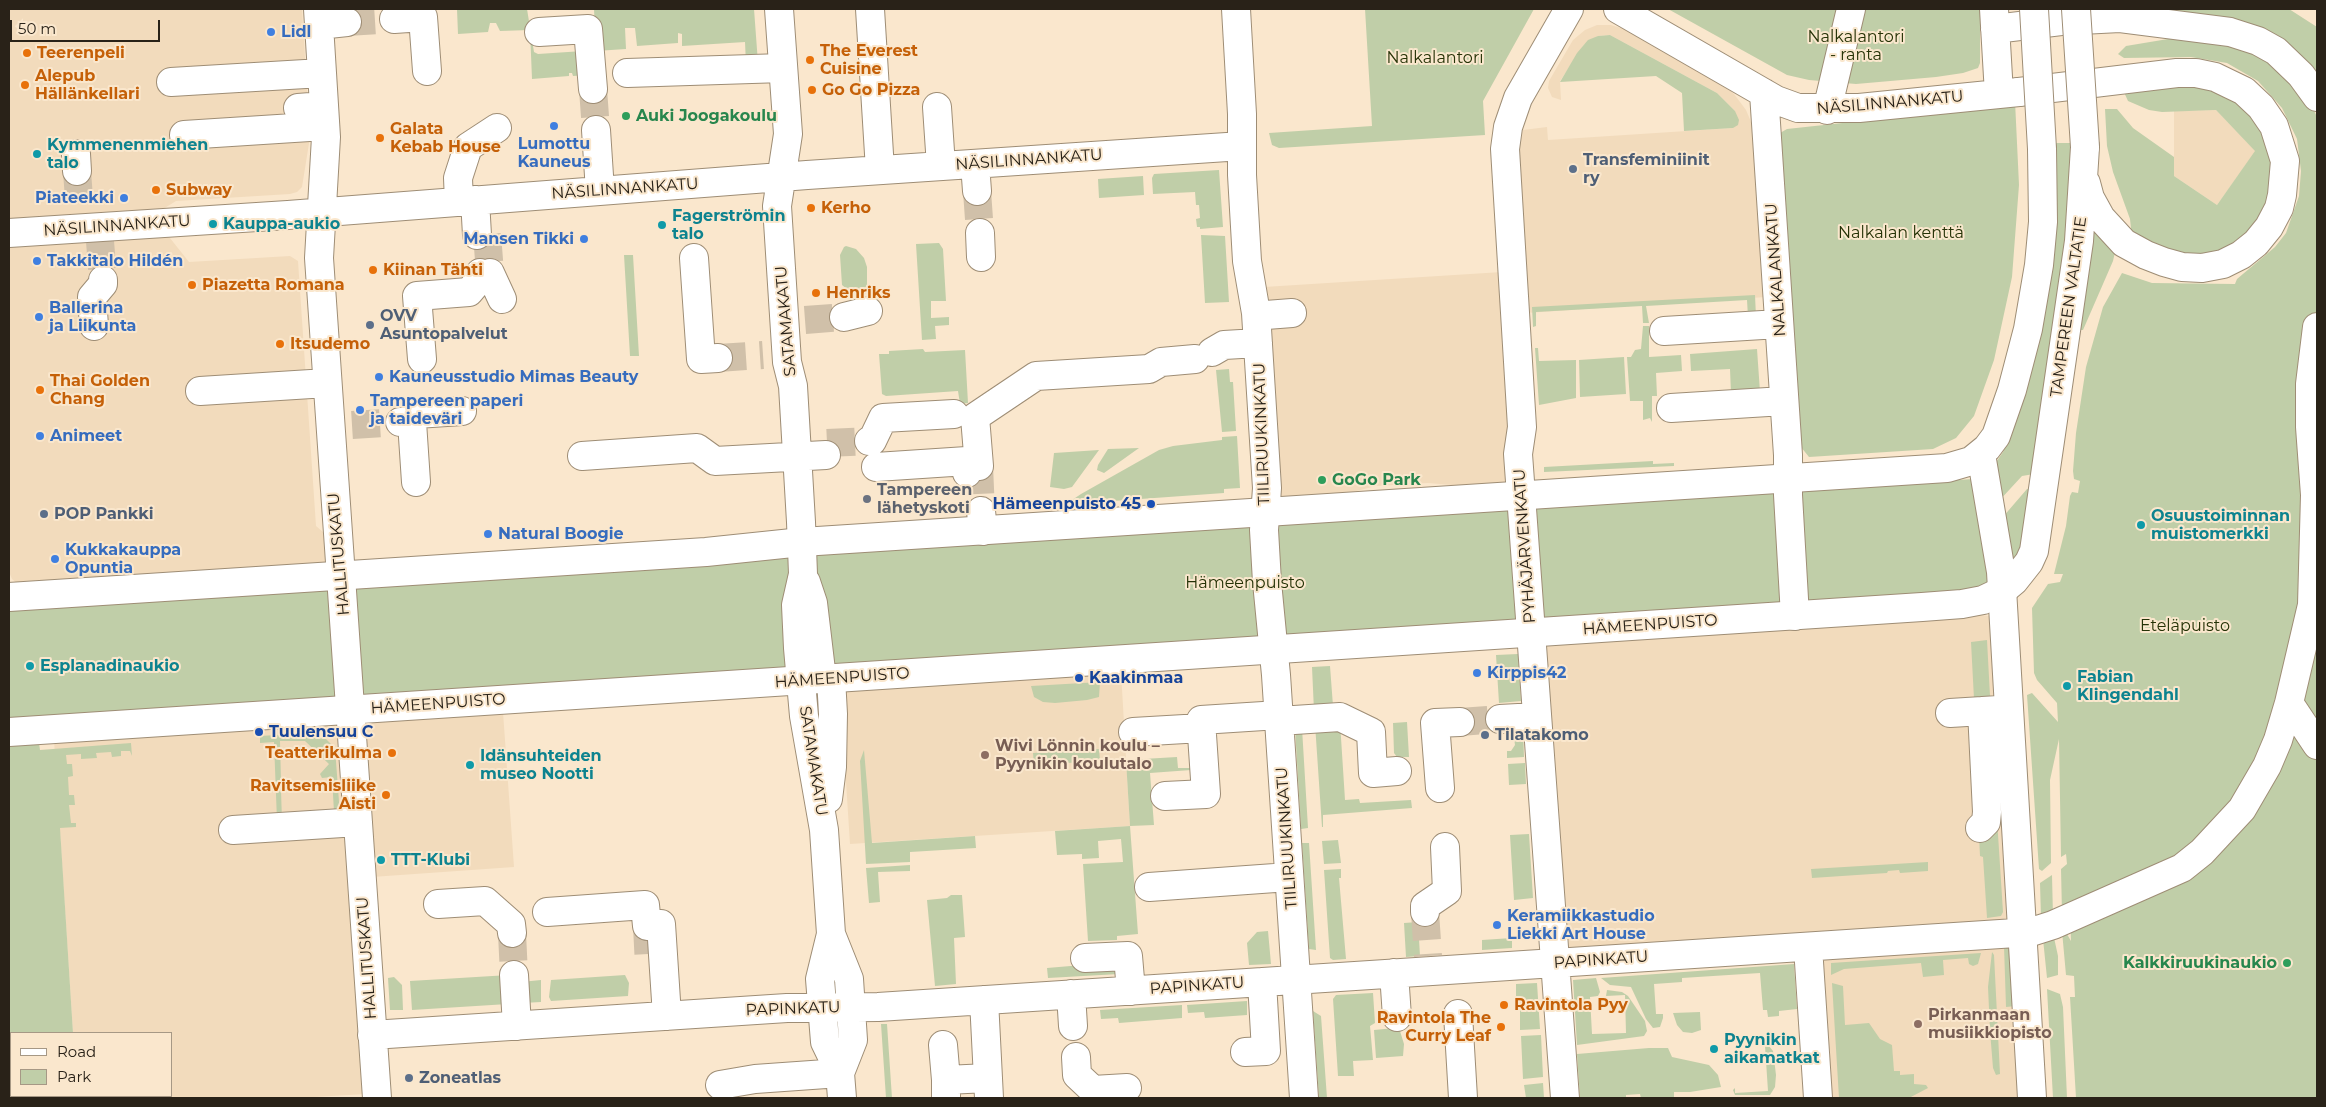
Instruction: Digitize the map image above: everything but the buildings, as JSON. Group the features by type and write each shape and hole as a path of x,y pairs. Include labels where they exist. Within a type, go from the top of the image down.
{"street":[{"name":"SATAMAKATU","path":"779,9 788,134 777,206 795,321 775,354 793,386 803,574 796,605 818,679 804,716 824,830 831,934 820,979 825,1042 841,1086"},
{"path":"870,9 880,170"},
{"name":"TIILIRUUKINKATU","path":"1236,9 1247,261 1256,313 1267,488 1264,530 1279,718 1304,1098"},
{"name":"PYHÄJÄRVENKATU","path":"1565,1098 1518,454 1522,427 1508,347 1502,261 1505,149 1508,127 1518,98 1569,9"},
{"path":"1618,9 1764,93"},
{"path":"1827,110 1851,9"},
{"path":"9,597 697,552 976,522 1265,513 1947,468 1964,464 1981,454 1996,436 2018,370 2032,309 2043,222 2042,149 2034,9"},
{"name":"TAMPEREEN VALTATIE","path":"2002,591 2014,581 2029,562 2036,538 2079,241 2085,147 2076,9"},
{"path":"318,17 347,22"},
{"name":"HALLITUSKATU","path":"318,17 322,73 316,113 322,212 319,258 327,383 341,426 341,576 377,1098"},
{"path":"394,19 423,17 427,71"},
{"path":"2009,93 1995,19 2061,21 2120,18 2230,32 2258,41 2276,51 2301,75 2317,97"},
{"path":"539,32 588,28 592,89"},
{"path":"628,73 783,68"},
{"path":"171,82 322,73"},
{"name":"NÄSILINNANKATU","path":"1764,93 1788,106 1827,110 2009,93 2177,73 2196,74 2215,77 2244,92 2261,107 2274,126 2285,161 2282,196 2279,208 2269,227 2256,243 2240,255 2223,264 2202,268 2164,262 2146,255 2124,242 2098,213 2090,198 2084,177"},
{"name":"NALKALANKATU","path":"1764,93 1784,401 1795,616"},
{"path":"937,107 941,166"},
{"path":"184,135 316,113"},
{"path":"482,235 473,200 458,178 468,147 497,128"},
{"path":"596,130 600,191"},
{"name":"NÄSILINNANKATU","path":"9,233 600,191 702,192 781,177 1242,146"},
{"path":"975,164 977,191"},
{"path":"694,258 700,359 718,358"},
{"path":"422,359 417,296 468,292 485,273 502,299"},
{"path":"94,326 92,297 103,284 103,280"},
{"path":"1256,313 1266,315 1292,313"},
{"path":"1664,331 1779,324"},
{"name":"PAPINKATU","path":"372,1035 1296,980 1394,973 1432,963 1556,963 2037,931 2110,901 2182,868 2202,852 2242,809 2255,788 2278,740 2311,631 2315,530 2310,384 2317,327"},
{"path":"876,467 967,461 973,470 976,417 1036,376 1149,369 1161,362 1203,356 1224,345 1258,353"},
{"path":"200,391 327,383"},
{"path":"1671,408 1784,401"},
{"path":"416,482 406,422 416,414 462,410"},
{"path":"868,441 872,441 883,418 954,414"},
{"path":"582,456 697,448 715,461 827,449"},
{"path":"1980,828 1986,822 1987,812 2002,591 2001,572 1981,454"},
{"name":"HÄMEENPUISTO","path":"9,732 1795,616 1962,604 1983,600 2002,591"},
{"path":"2289,703 2317,745"},
{"path":"1950,713 1995,710"},
{"path":"1995,710 2022,933 2032,1098"},
{"path":"1500,715 1537,712"},
{"path":"1165,796 1206,794 1201,720 1340,717 1371,732 1373,773 1397,772"},
{"path":"1440,788 1435,723 1460,722"},
{"path":"1133,732 1202,728"},
{"path":"233,830 358,822"},
{"path":"1425,912 1425,906 1447,891 1444,847"},
{"path":"1149,886 1289,877"},
{"path":"438,904 485,901 511,924 512,933"},
{"path":"547,912 645,905 654,925 660,1017"},
{"name":"SATAMAKATU","path":"831,934 849,979 851,1007 853,1040 841,1086"},
{"path":"1808,947 1818,1098"},
{"path":"1086,958 1128,956 1131,991"},
{"path":"649,965 660,1017"},
{"path":"1394,973 1397,1017"},
{"path":"514,975 517,1026"},
{"path":"1245,1052 1266,1051 1262,982"},
{"path":"1071,994 1073,1026"},
{"path":"943,1045 946,1089 989,1088 984,1000"},
{"path":"1458,1014 1463,1098"},
{"path":"1076,1057 1077,1075 1093,1090 1127,1088"},
{"path":"720,1085 755,1079 841,1086"}],"shaded area":[{"path":"9,9 302,9 310,137 302,187 297,192 290,194 176,201 155,214 9,227"},
{"path":"1597,25 1611,25 1624,29 1725,86 1734,94 1746,110 1754,129 1766,297 1526,313 1516,146 1523,130 1547,127 1548,140 1733,128 1735,111 1717,93 1610,35 1598,36 1584,45 1560,81 1561,100 1552,97 1548,88 1549,81 1573,40 1585,30"},
{"path":"2216,110 2256,151 2217,205 2174,176 2174,111"},
{"path":"166,233 189,262 290,256 298,261 316,526 330,538 331,562 306,570 294,565 18,584 12,579 9,572 9,239"},
{"path":"1502,272 1514,472 1509,484 1476,487 1428,483 1376,486 1337,496 1282,499 1279,497 1264,287"},
{"path":"1977,615 1990,616 2009,920 1571,950 1569,947 1544,645"},
{"name":"Wivi Lönnin koulu – Pyynikin koulutalo","path":"1121,672 1130,826 850,844 841,704 846,691"},
{"path":"503,712 514,867 372,877 363,725 366,722"},
{"path":"338,724 366,1094 297,1098 133,1098 132,1097 172,1097 172,1032 73,1032 54,740"},
{"name":"Pirkanmaan musiikkiopisto","path":"1997,945 2008,948 2022,1098 1824,1098 1819,958"}],"green space":[{"path":"457,9 527,9 534,52 538,54 583,51 588,75 573,76 572,73 569,73 569,76 532,79 530,30 500,31 496,23 490,23 488,32 458,34"},
{"path":"594,9 754,9 758,63 746,64 745,42 682,46 682,34 678,33 678,43 637,46 635,28 625,28 626,49 596,51"},
{"name":"Nalkalantori","path":"1365,9 1534,9 1483,101 1485,135 1279,148 1272,145 1269,133 1372,126"},
{"name":"Nalkalantori - ranta","path":"1668,9 1980,9 1980,63 1978,68 1963,73 1936,77 1856,84 1809,80 1787,75"},
{"name":"Eteläpuisto","path":"2174,9 2289,9 2317,27 2317,114 2310,102 2317,117 2317,1098 2076,1098 2070,997 2075,997 2074,976 2066,975 2062,931 2064,929 2071,941 2070,911 2062,913 2061,869 2067,864 2066,854 2061,857 2059,739 2050,780 2051,863 2042,871 2039,869 2027,695 2032,693 2058,722 2057,703 2037,680 2034,673 2032,608 2048,584 2060,582 2063,574 2054,574 2066,526 2070,496 2072,492 2078,493 2080,481 2074,479 2073,471 2076,433 2086,367 2103,307 2122,273 2152,283 2235,284 2237,279 2275,247 2286,233 2299,196 2301,171 2297,139 2282,108 2258,81 2227,63 2191,57 2124,58 2118,54 2126,46 2192,35 2227,40 2174,15"},
{"path":"1610,35 1717,93 1735,111 1739,120 1738,125 1733,128 1684,131 1682,93 1656,76 1560,82 1577,53 1588,40 1598,36"},
{"path":"2163,85 2222,88 2262,120 2277,181 2251,237 2202,260 2132,237 2130,219 2113,172 2107,146 2105,109 2117,109 2133,128 2174,157 2174,176 2217,205 2255,151 2216,110 2162,112 2149,110 2128,101 2123,90"},
{"name":"Nalkalan kenttä","path":"2015,101 2019,185 2012,277 1994,360 1974,416 1956,438 1933,449 1809,457 1801,447 1780,133 1787,129 1953,111"},
{"path":"2053,143 2074,143 2071,210 2034,474 2022,476 1998,502 1990,471 2003,452 2011,434"},
{"path":"1219,170 1223,227 1200,229 1200,227 1197,227 1196,219 1200,218 1195,192 1153,194 1152,178 1154,174"},
{"path":"1143,176 1144,195 1099,198 1098,179"},
{"path":"2093,221 2116,248 2113,261 2083,330 2078,330"},
{"path":"1201,235 1225,236 1229,302 1205,303"},
{"path":"939,243 943,249 946,301 931,301 931,318 949,317 949,325 935,326 936,339 922,340 916,244"},
{"path":"846,246 856,249 864,258 867,267 867,292 860,300 842,285 840,255"},
{"path":"624,255 633,255 639,356 630,356"},
{"path":"1755,295 1756,317 1748,317 1747,300 1646,306 1649,323 1643,323 1642,306 1536,312 1536,326 1533,327 1532,307"},
{"path":"1643,326 1649,326 1649,357 1681,355 1682,371 1656,373 1657,396 1652,396 1652,422 1650,418 1643,420 1643,401 1630,401 1627,357 1631,357 1635,350 1641,349"},
{"path":"1535,348 1538,348 1539,361 1576,360 1576,398 1539,405"},
{"path":"923,349 925,352 965,350 968,403 960,404 958,391 886,396 882,394 879,354 889,354 889,351"},
{"path":"1757,349 1760,392 1731,393 1730,369 1691,371 1690,354"},
{"path":"1624,357 1626,394 1580,397 1579,360"},
{"path":"1229,369 1230,382 1233,382 1236,431 1222,432 1216,370"},
{"path":"1237,436 1240,488 1224,489 1224,493 1071,504 1072,500 1081,494 1159,450 1173,446 1222,440 1222,437"},
{"path":"1139,448 1104,473 1097,470 1108,449"},
{"path":"1099,450 1072,487 1064,489 1050,487 1054,453"},
{"path":"1653,461 1653,464 1674,463 1674,466 1544,472 1544,467"},
{"name":"Hämeenpuisto","path":"1978,480 1988,583 1969,591 9,720 9,607"},
{"path":"2027,489 2031,489 2025,535 2018,554 2011,564 2002,518"},
{"path":"1987,640 1990,696 1974,699 1971,642"},
{"path":"1518,654 1521,701 1499,703 1496,655"},
{"path":"1330,666 1333,706 1314,711 1312,667"},
{"path":"1100,682 1099,697 1055,703 1043,702 1034,697 1031,686"},
{"path":"1340,722 1345,800 1359,799 1360,803 1411,800 1412,808 1323,815 1322,827 1315,724"},
{"path":"1407,722 1409,757 1397,757 1394,753 1393,723"},
{"path":"1295,728 1302,728 1308,828 1301,829"},
{"path":"1523,729 1524,757 1507,758 1507,751 1511,751 1515,745 1513,730"},
{"path":"309,733 326,739 335,748 340,815 334,812 332,777 322,778 320,774 329,764 305,741 280,741 281,781 289,781 294,789 281,790 282,821 277,821 274,742 260,743 260,736"},
{"path":"39,743 40,750 131,743 132,756 130,751 121,751 121,756 112,757 111,752 96,753 97,758 81,759 81,754 66,755 67,764 72,764 73,776 68,777 69,795 74,795 75,805 69,805 71,823 76,823 76,827 60,828 73,1032 10,1032 10,1097 133,1098 9,1098 9,745"},
{"path":"1099,749 1100,761 1034,765 1033,753"},
{"path":"864,750 872,843 975,836 976,848 910,852 910,862 866,864 860,761"},
{"path":"1177,757 1178,768 1191,768 1191,770 1150,773 1154,825 1130,826 1126,760"},
{"path":"1525,763 1526,784 1509,785 1508,764"},
{"path":"1997,819 2003,912 2001,916 1987,918 1983,857 1980,856 1979,836"},
{"path":"1130,826 1138,934 1117,936 1117,940 1088,941 1083,864 1123,862 1121,839 1098,841 1099,858 1082,859 1082,854 1057,855 1055,831"},
{"path":"1529,834 1533,898 1514,900 1510,835"},
{"path":"1338,840 1341,863 1324,864 1322,841"},
{"path":"1302,843 1309,843 1316,950 1309,949"},
{"path":"1928,862 1928,871 1900,873 1899,870 1888,871 1887,873 1812,878 1811,869"},
{"path":"910,865 910,871 878,872 880,902 869,903 866,868"},
{"path":"1341,869 1341,878 1339,878 1346,959 1333,960 1330,958 1324,870"},
{"path":"2052,875 2053,917 2041,918 2040,883"},
{"path":"951,895 962,895 965,937 954,938 956,984 935,986 927,900 947,898"},
{"path":"1418,922 1420,956 1406,957 1404,923"},
{"path":"1268,931 1271,964 1249,965 1247,943 1257,932"},
{"path":"2053,933 2058,956 2058,975 2047,978 2043,939"},
{"path":"1512,938 1512,948 1482,950 1482,940"},
{"path":"2004,946 2010,950 2016,1006 2006,1007"},
{"path":"1992,952 1994,955 2000,1074 1996,1075 1993,1068 1988,987"},
{"path":"1981,953 1978,964 1973,966 1969,964 1968,958 1943,960 1944,975 1923,977 1921,963 1844,969 1831,975 1831,963"},
{"path":"1118,962 1119,974 1048,978 1047,968"},
{"path":"1794,964 1797,1009 1779,1011 1779,1016 1768,1017 1767,1010 1763,1010 1760,973 1682,978 1682,982 1654,984 1656,1014 1663,1014 1663,1018 1660,1027 1653,1028 1646,1019 1631,987 1610,985 1601,978"},
{"path":"509,975 508,1004 412,1010 410,981"},
{"path":"625,975 629,983 628,996 551,1001 549,997 551,980"},
{"path":"394,977 402,985 403,1010 390,1010 388,978"},
{"path":"1596,978 1600,992 1598,996 1590,997 1592,1034 1626,1033 1625,995 1606,996 1607,990 1622,992 1628,996 1645,1021 1647,1031 1644,1036 1577,1045 1573,980"},
{"path":"541,980 541,1002 523,1003 521,982"},
{"path":"1537,983 1540,1029 1520,1030 1520,999 1516,998 1516,984"},
{"path":"1832,983 1843,986 1845,1025 1869,1023 1880,1039 1892,1045 1894,1071 1900,1071 1900,1075 1914,1074 1914,1084 1926,1085 1928,1088 1909,1098 1839,1098"},
{"path":"2047,989 2060,994 2063,1007 2067,1098 2053,1098"},
{"path":"1373,993 1375,1023 1370,1026 1373,1060 1353,1061 1354,1076 1338,1076 1333,999 1336,995"},
{"path":"1247,1001 1247,1015 1205,1018 1204,1012 1188,1013 1187,1005"},
{"path":"1182,1005 1182,1018 1119,1023 1118,1018 1101,1019 1100,1010"},
{"path":"1313,1011 1321,1016 1327,1098 1319,1098"},
{"path":"1700,1012 1701,1030 1692,1033 1683,1032 1677,1025 1673,1013"},
{"path":"881,1024 887,1024 892,1098 886,1098"},
{"path":"1395,1028 1400,1031 1404,1044 1403,1056 1376,1058 1374,1030"},
{"path":"1541,1035 1543,1077 1523,1079 1521,1036"},
{"path":"1765,1046 1769,1046 1773,1051 1776,1075 1775,1087 1770,1095 1735,1095 1733,1090 1735,1088 1735,1093 1768,1091"},
{"path":"1668,1048 1672,1057 1709,1065 1718,1075 1721,1087 1690,1092 1674,1092 1674,1097 1641,1098 1640,1094 1626,1095 1626,1098 1580,1098 1577,1054"},
{"path":"1543,1083 1544,1098 1526,1098 1524,1085"}],"tunnel":[{"path":"347,22 394,19"},
{"path":"593,89 596,130"},
{"path":"77,171 80,212"},
{"path":"977,191 980,233"},
{"path":"487,234 490,273"},
{"path":"100,241 103,280"},
{"path":"805,320 844,317"},
{"path":"718,358 763,355"},
{"path":"352,425 400,422"},
{"path":"827,443 869,441"},
{"path":"979,466 981,511"},
{"path":"1460,722 1500,719"},
{"path":"1425,912 1428,956"},
{"path":"647,926 649,965"},
{"path":"512,933 514,975"}],"place":[{"name":"Lidl","path":"271,32"},
{"name":"Teerenpeli","path":"27,53"},
{"name":"The Everest Cuisine","path":"810,60"},
{"name":"Alepub Hällänkellari","path":"25,85"},
{"name":"Go Go Pizza","path":"812,90"},
{"name":"Auki Joogakoulu","path":"626,116"},
{"name":"Lumottu Kauneus","path":"554,126"},
{"name":"Galata Kebab House","path":"380,138"},
{"name":"Kymmenenmiehen talo","path":"37,154"},
{"name":"Transfeminiinit ry","path":"1573,169"},
{"name":"Subway","path":"156,190"},
{"name":"Piateekki","path":"124,198"},
{"name":"Kerho","path":"811,208"},
{"name":"Kauppa-aukio","path":"213,224"},
{"name":"Fagerströmin talo","path":"662,225"},
{"name":"Mansen Tikki","path":"584,239"},
{"name":"Takkitalo Hildén","path":"37,261"},
{"name":"Kiinan Tähti","path":"373,270"},
{"name":"Piazetta Romana","path":"192,285"},
{"name":"Henriks","path":"816,293"},
{"name":"Ballerina ja Liikunta","path":"39,317"},
{"name":"OVV Asuntopalvelut","path":"370,325"},
{"name":"Itsudemo","path":"280,344"},
{"name":"Kauneusstudio Mimas Beauty","path":"379,377"},
{"name":"Thai Golden Chang","path":"40,390"},
{"name":"Tampereen paperi ja taideväri","path":"360,410"},
{"name":"Animeet","path":"40,436"},
{"name":"GoGo Park","path":"1322,480"},
{"name":"Tampereen lähetyskoti","path":"867,499"},
{"name":"Hämeenpuisto 45","path":"1151,504"},
{"name":"POP Pankki","path":"44,514"},
{"name":"Osuustoiminnan muistomerkki","path":"2141,525"},
{"name":"Natural Boogie","path":"488,534"},
{"name":"Kukkakauppa Opuntia","path":"55,559"},
{"name":"Esplanadinaukio","path":"30,666"},
{"name":"Kirppis42","path":"1477,673"},
{"name":"Kaakinmaa","path":"1079,678"},
{"name":"Fabian Klingendahl","path":"2067,686"},
{"name":"Tuulensuu C","path":"259,732"},
{"name":"Tilatakomo","path":"1485,735"},
{"name":"Teatterikulma","path":"392,753"},
{"name":"Wivi Lönnin koulu – Pyynikin koulutalo","path":"985,755"},
{"name":"Idänsuhteiden museo Nootti","path":"470,765"},
{"name":"Ravitsemisliike Aisti","path":"386,795"},
{"name":"TTT-Klubi","path":"381,860"},
{"name":"Keramiikkastudio Liekki Art House","path":"1497,925"},
{"name":"Kalkkiruukinaukio","path":"2287,963"},
{"name":"Ravintola Pyy","path":"1504,1005"},
{"name":"Pirkanmaan musiikkiopisto","path":"1918,1024"},
{"name":"Ravintola The Curry Leaf","path":"1501,1027"},
{"name":"Pyynikin aikamatkat","path":"1714,1049"},
{"name":"Zoneatlas","path":"409,1078"}]}
